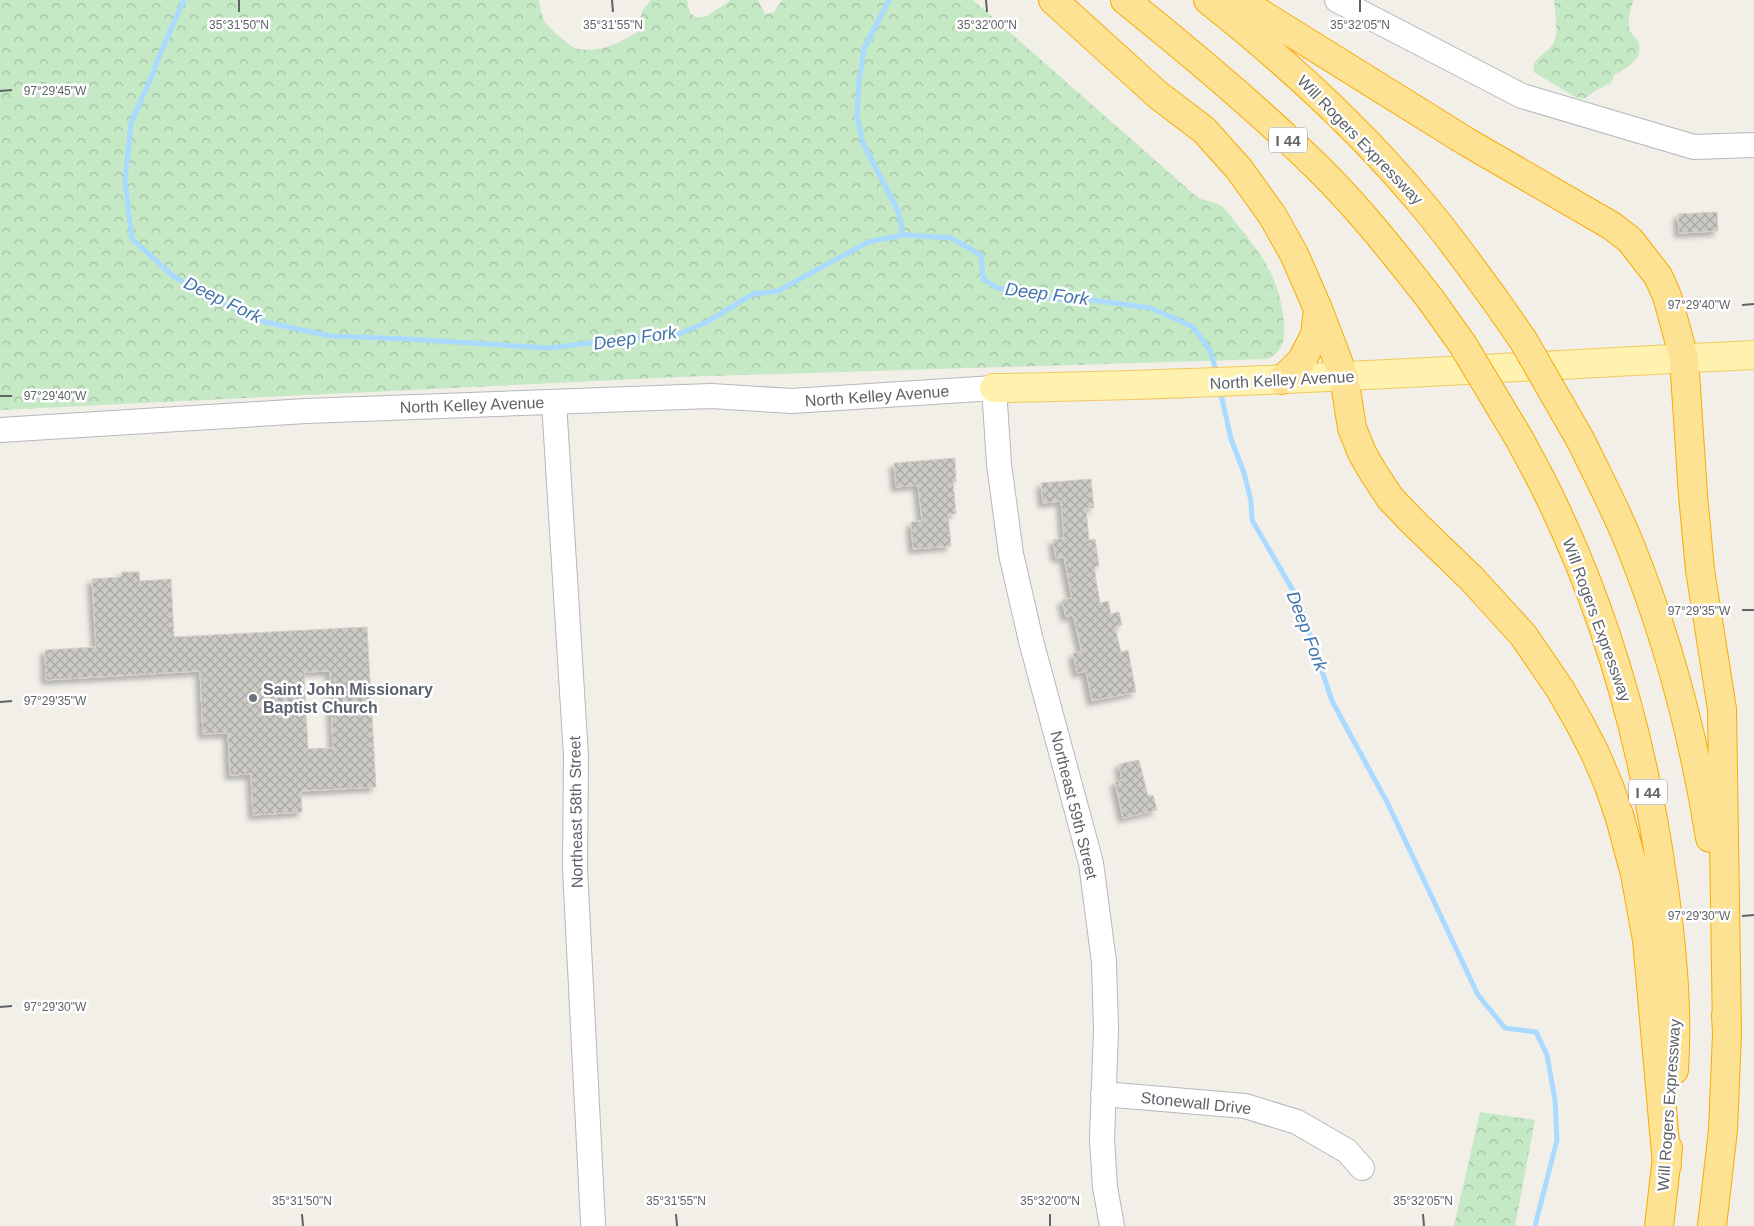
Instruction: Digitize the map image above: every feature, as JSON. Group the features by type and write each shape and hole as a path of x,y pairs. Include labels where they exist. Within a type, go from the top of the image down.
{"highway":[{"path":"1053,0 1158,95 1204,130 1239,169 1272,215 1294,254 1318,309 1344,377 1352,428 1362,453 1373,472 1390,498 1472,579 1523,635 1560,689 1595,752 1620,818 1635,874 1647,940 1667,1165"},
{"name":"Will Rogers Expressway","path":"1125,0 1194,56 1318,168 1370,224 1431,300 1463,345 1520,440 1553,504 1577,559 1613,655 1630,712 1647,787 1669,926 1674,998 1674,1062 1667,1165 1659,1226"},
{"name":"Will Rogers Expressway","path":"1208,0 1276,57 1348,124 1423,204 1493,297 1522,340 1581,442 1630,544 1658,622 1687,718 1703,796 1715,872 1723,951 1727,1034"},
{"path":"1239,0 1467,142 1612,226 1630,240 1647,260 1658,276 1667,296 1684,358 1700,570 1722,709 1727,1034 1723,1130 1712,1226"},
{"path":"1282,380 1302,360 1315,335 1318,309"}],"main road":[{"name":"North Kelley Avenue","path":"994,388 1158,385 1282,380 1754,355"}],"street":[{"path":"1337,0 1522,96 1694,147 1754,145"},
{"name":"North Kelley Avenue","path":"0,430 225,415 711,396 792,401 994,388"},
{"name":"Northeast 59th Street","path":"994,388 999,464 1011,554 1031,641 1091,863 1104,962 1106,1030 1102,1139 1104,1186 1112,1226"},
{"name":"Northeast 58th Street","path":"554,402 576,756 576,869 593,1223"},
{"name":"Stonewall Drive","path":"1103,1094 1245,1106 1297,1122 1347,1151 1362,1168"}],"green space":[{"path":"0,0 539,0 543,17 550,28 571,46 587,50 614,44 637,32 642,11 651,0 687,0 690,13 697,18 707,16 731,0 758,0 765,14 774,12 782,0 973,0 1198,198 1218,204 1225,209 1265,262 1276,284 1282,310 1284,331 1282,346 1267,359 677,377 0,410"},
{"path":"1554,0 1634,0 1630,10 1629,25 1631,33 1638,41 1640,47 1637,57 1629,66 1615,74 1611,83 1596,90 1584,99 1575,97 1534,72 1537,59 1550,48 1555,40"},
{"path":"1480,1112 1535,1120 1515,1226 1454,1226"}],"building":[{"path":"1717,212 1718,231 1679,233 1678,214"},
{"path":"955,458 956,482 953,482 956,514 948,514 951,546 913,549 911,522 922,521 918,485 896,487 894,463"},
{"path":"1091,479 1094,508 1086,508 1089,540 1095,539 1099,566 1094,567 1100,603 1108,601 1111,614 1119,612 1122,625 1115,627 1121,652 1128,650 1136,692 1092,701 1086,671 1077,673 1073,653 1082,652 1073,615 1066,617 1062,600 1072,598 1064,557 1056,558 1053,540 1064,538 1061,501 1043,503 1041,483"},
{"name":"Saint John Missionary Baptist Church","path":"122,572 139,572 140,581 171,579 174,637 367,627 376,787 301,791 302,812 253,815 251,774 230,775 228,733 203,734 200,671 46,680 45,650 96,647 92,579 121,577","holes":["330,671 333,748 308,749 304,672"]},
{"path":"1139,760 1148,796 1153,795 1157,810 1123,818 1115,782 1122,780 1119,764"}],"waterway":[{"name":"Deep Fork","path":"184,0 131,123 125,181 132,239 173,276 211,298 261,321 330,336 549,348 630,338 674,336 707,322 753,294 778,291 868,242 903,235 951,238 981,255 983,279 997,288 1034,293 1056,299 1092,300 1151,308 1193,327 1210,350 1217,374"},
{"path":"889,0 864,49 859,81 857,116 863,143 899,213 903,235"},
{"name":"Deep Fork","path":"1220,390 1231,439 1244,473 1251,501 1252,520 1298,599 1332,701 1388,804 1478,995 1505,1028 1536,1032 1547,1055 1555,1100 1557,1140 1535,1226"}],"place":[{"name":"Saint John Missionary Baptist Church","path":"253,698"}]}
